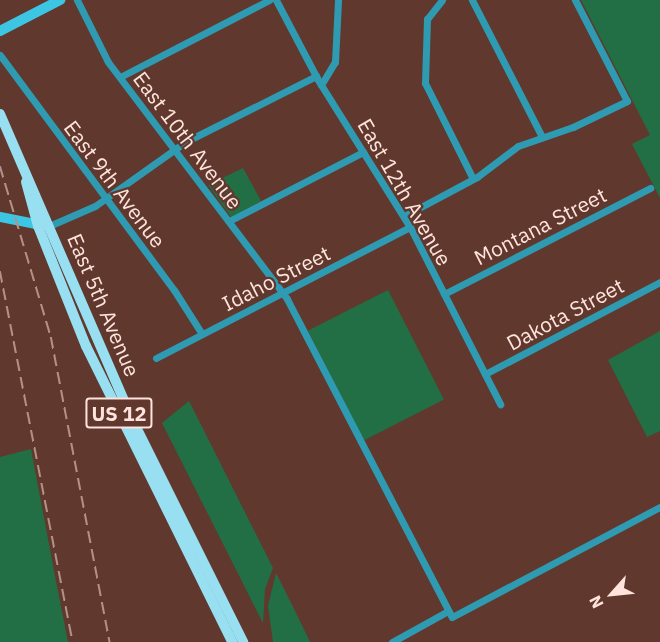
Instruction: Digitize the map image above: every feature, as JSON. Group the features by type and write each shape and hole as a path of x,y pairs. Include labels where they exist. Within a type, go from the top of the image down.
{"main road":[{"name":"East 5th Avenue","path":"0,114 86,345 232,642"},
{"name":"East 5th Avenue","path":"43,226 139,432 243,642"}],"street":[{"path":"0,31 60,0"},
{"name":"East 10th Avenue","path":"76,0 120,77 283,293 448,611"},
{"path":"120,77 269,0"},
{"name":"East 12th Avenue","path":"276,0 321,85 404,216 500,404"},
{"path":"321,85 335,62 338,0"},
{"path":"442,0 427,19 425,83 473,179"},
{"path":"472,0 542,137"},
{"path":"404,216 473,179 518,146 573,128 627,101 575,0"},
{"name":"East 9th Avenue","path":"0,55 174,290 202,334"},
{"path":"0,217 43,226 80,215 106,200 175,149 316,76"},
{"path":"229,221 363,152"},
{"name":"Montana Street","path":"444,294 650,188"},
{"name":"Idaho Street","path":"156,358 410,227"},
{"name":"Dakota Street","path":"485,374 660,282"},
{"path":"392,642 448,611 452,618 660,507"}],"green space":[{"path":"581,0 660,0 660,198 632,144 650,135"},
{"path":"243,168 261,201 231,217 208,185"},
{"path":"388,290 444,400 364,440 308,331"},
{"path":"660,331 660,431 647,437 608,360"},
{"path":"189,401 273,568 265,589 263,623 162,423"},
{"path":"31,449 68,642 0,642 0,457"},
{"path":"276,573 310,642 273,642 268,606"}],"railway":[{"path":"0,166 51,337 110,642"},
{"path":"0,271 73,642"}]}
